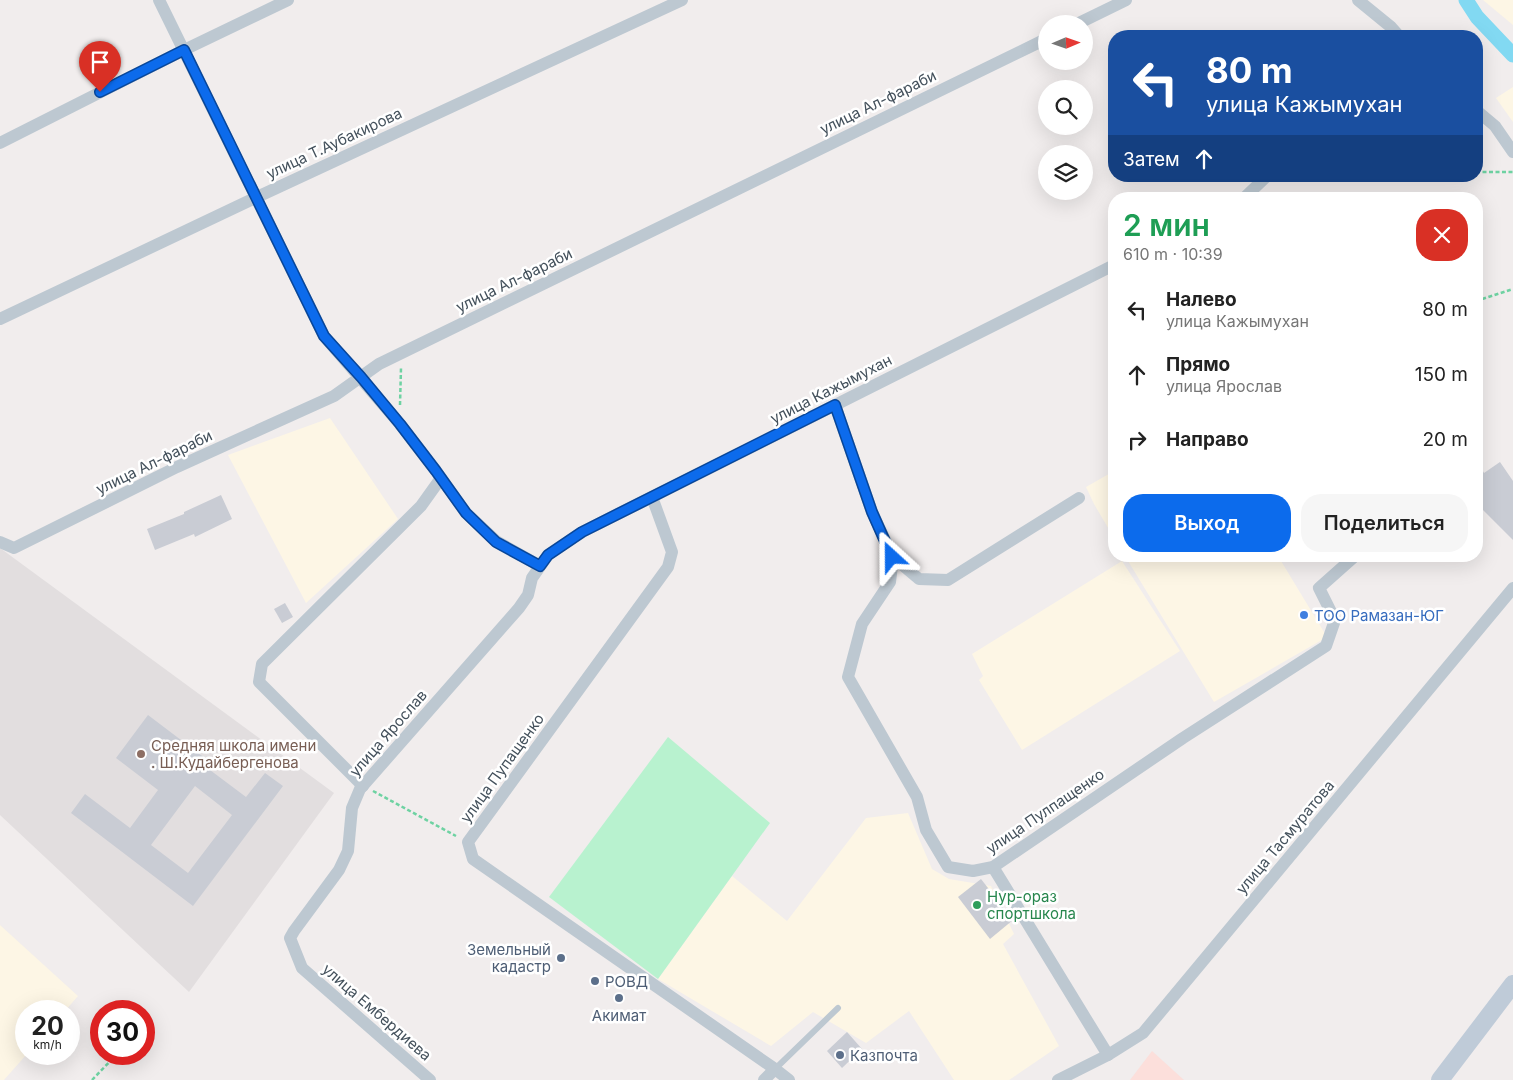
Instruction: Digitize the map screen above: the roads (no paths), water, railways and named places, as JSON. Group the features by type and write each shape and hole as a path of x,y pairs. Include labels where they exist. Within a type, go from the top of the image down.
{"main road":[{"path":"1440,1080 1513,984"}],"street":[{"path":"160,0 324,336 400,424 442,478 466,513 496,542 540,566"},
{"path":"0,143 288,0"},
{"name":"улица Т.Аубакирова","path":"0,319 255,198 682,0"},
{"path":"1093,16 1126,0"},
{"path":"1358,0 1394,30"},
{"name":"улица Ал-фараби","path":"0,542 14,548 177,468 334,396 379,364 402,352 1038,43"},
{"path":"1483,116 1495,126 1513,152"},
{"path":"1250,192 1261,182"},
{"name":"улица Кажымухан","path":"564,545 582,532 1108,268"},
{"name":"улица Пулпащенко","path":"835,405 872,512 892,557 890,582 862,624 848,677 917,797 926,830 948,867 973,871 994,867 1183,738 1326,646 1335,620 1319,588 1348,562"},
{"path":"363,786 259,682 262,664 421,506 442,478"},
{"name":"улица Пупащенко","path":"652,497 672,552 668,567 468,842 473,859 789,1080"},
{"path":"892,557 919,579 948,580 1079,498"},
{"name":"улица Ярослав","path":"302,968 290,938 338,870 348,851 352,808 360,789 519,608 528,595 532,578 540,566 548,555 564,545"},
{"name":"улица Тасмуратова","path":"1058,1080 1108,1055 1143,1033 1513,588"},
{"path":"994,867 1108,1055"},
{"name":"улица Ембердиева","path":"302,968 430,1080"},
{"path":"764,1080 775,1069"}],"lane":[{"path":"775,1069 838,1008"}],"waterway":[{"path":"1466,0 1477,17 1513,55"}],"place":[{"name":"ТОО Рамазан-ЮГ","path":"1304,615"},
{"name":"Средняя школа имени . Ш.Кудайбергенова","path":"141,754"},
{"name":"Нур-ораз спортшкола","path":"977,905"},
{"name":"Земельный кадастр","path":"561,958"},
{"name":"РОВД","path":"595,981"},
{"name":"Акимат","path":"619,998"},
{"name":"Казпочта","path":"840,1055"}]}
